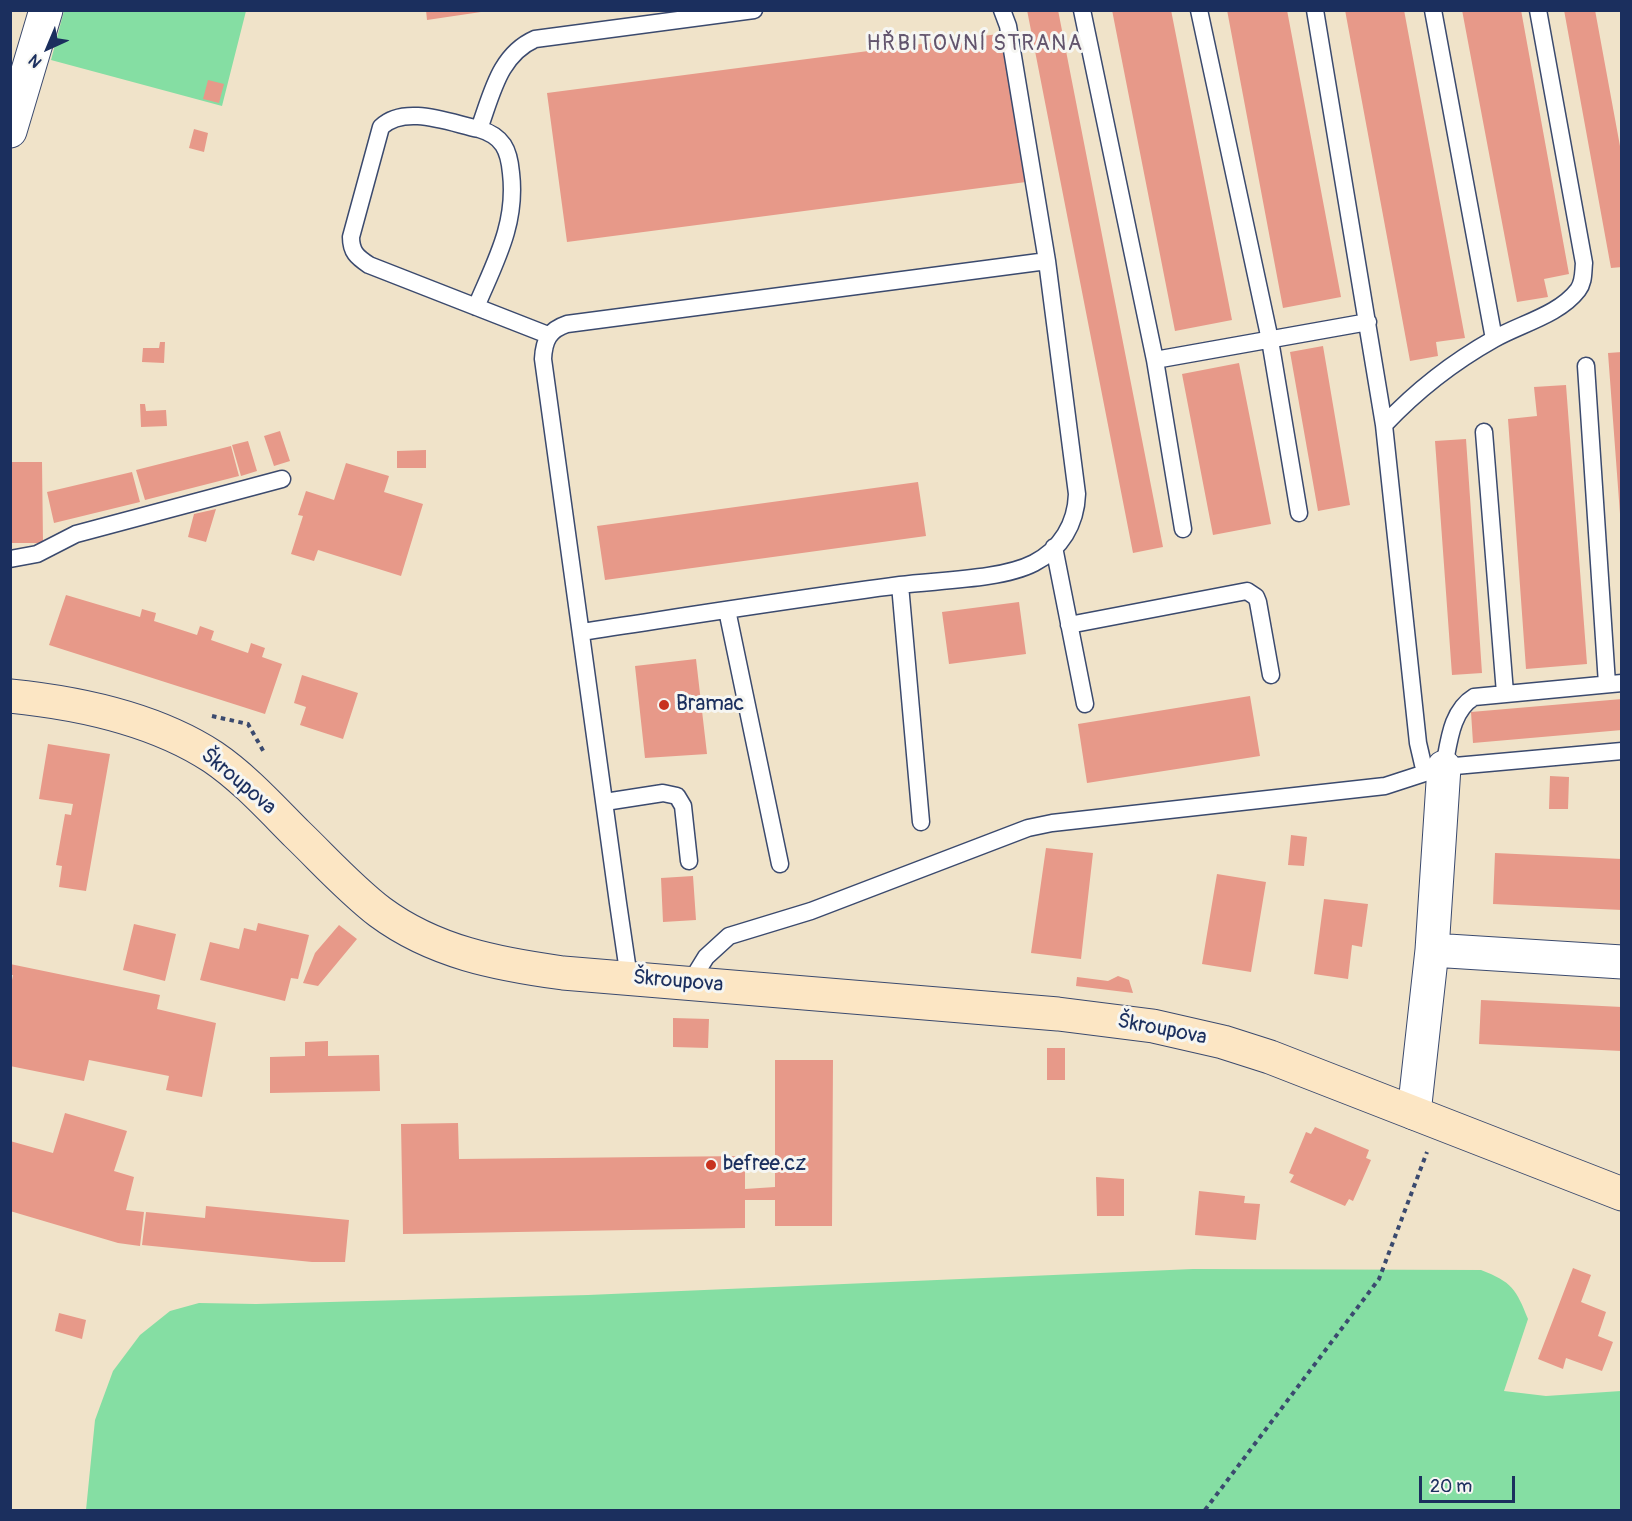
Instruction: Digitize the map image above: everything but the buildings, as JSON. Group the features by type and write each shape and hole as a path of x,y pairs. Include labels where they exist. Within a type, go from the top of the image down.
{"street":[{"path":"10,131 17,81 46,10"},
{"name":"Škroupova","path":"10,696 55,702 110,714 169,734 195,746 232,772 379,911 434,944 460,953 522,967 1058,1014 1153,1026 1223,1042 1270,1057 1622,1194"},
{"path":"1427,1119 1434,770"},
{"path":"1432,950 1622,962"}],"lane":[{"path":"479,129 508,56 521,45 535,39 754,10"},
{"path":"581,632 900,585 1013,571 1035,563 1054,547 1074,520 1077,494 1047,261 1008,26 1002,10"},
{"path":"1082,10 1155,360 1183,529"},
{"path":"1199,10 1270,340 1299,513"},
{"path":"1315,10 1384,425 1418,743 1434,770"},
{"path":"1434,10 1494,339"},
{"path":"1384,425 1427,383 1494,339 1568,300 1579,289 1584,263 1538,10"},
{"path":"476,307 508,231 514,198 506,148 501,139 479,129 408,115 388,120 377,136 351,237 351,248 357,257 369,265 476,307 548,335"},
{"path":"629,978 543,359 543,346 548,335 555,328 567,324 1047,261"},
{"path":"1155,360 1368,322"},
{"path":"1434,770 1455,720 1465,703 1474,697 1614,684 1586,366"},
{"path":"1484,432 1505,693"},
{"path":"10,559 38,555 76,534 282,479"},
{"path":"1054,547 1084,704"},
{"path":"900,585 921,822"},
{"path":"1069,625 1247,591 1256,597 1258,602 1271,675"},
{"path":"727,610 780,864"},
{"path":"690,983 706,957 729,936 811,911 1028,828 1052,823 1385,786 1434,770 1622,751"},
{"path":"605,802 663,793 677,796 683,806 689,861"}],"path":[{"path":"1205,1510 1379,1279 1426,1153 1427,1119"}],"green space":[{"path":"64,11 246,11 222,106 51,60"},
{"path":"1193,1269 1481,1270 1500,1278 1516,1293 1528,1319 1504,1391 1546,1396 1621,1391 1621,1510 86,1510 95,1420 113,1371 140,1335 170,1311 199,1303 256,1304 588,1295"}],"place":[{"name":"Bramac","path":"664,705"},
{"name":"befree.cz","path":"711,1165"}],"district":[{"name":"HŘBITOVNÍ STRANA","path":"975,44"}]}
